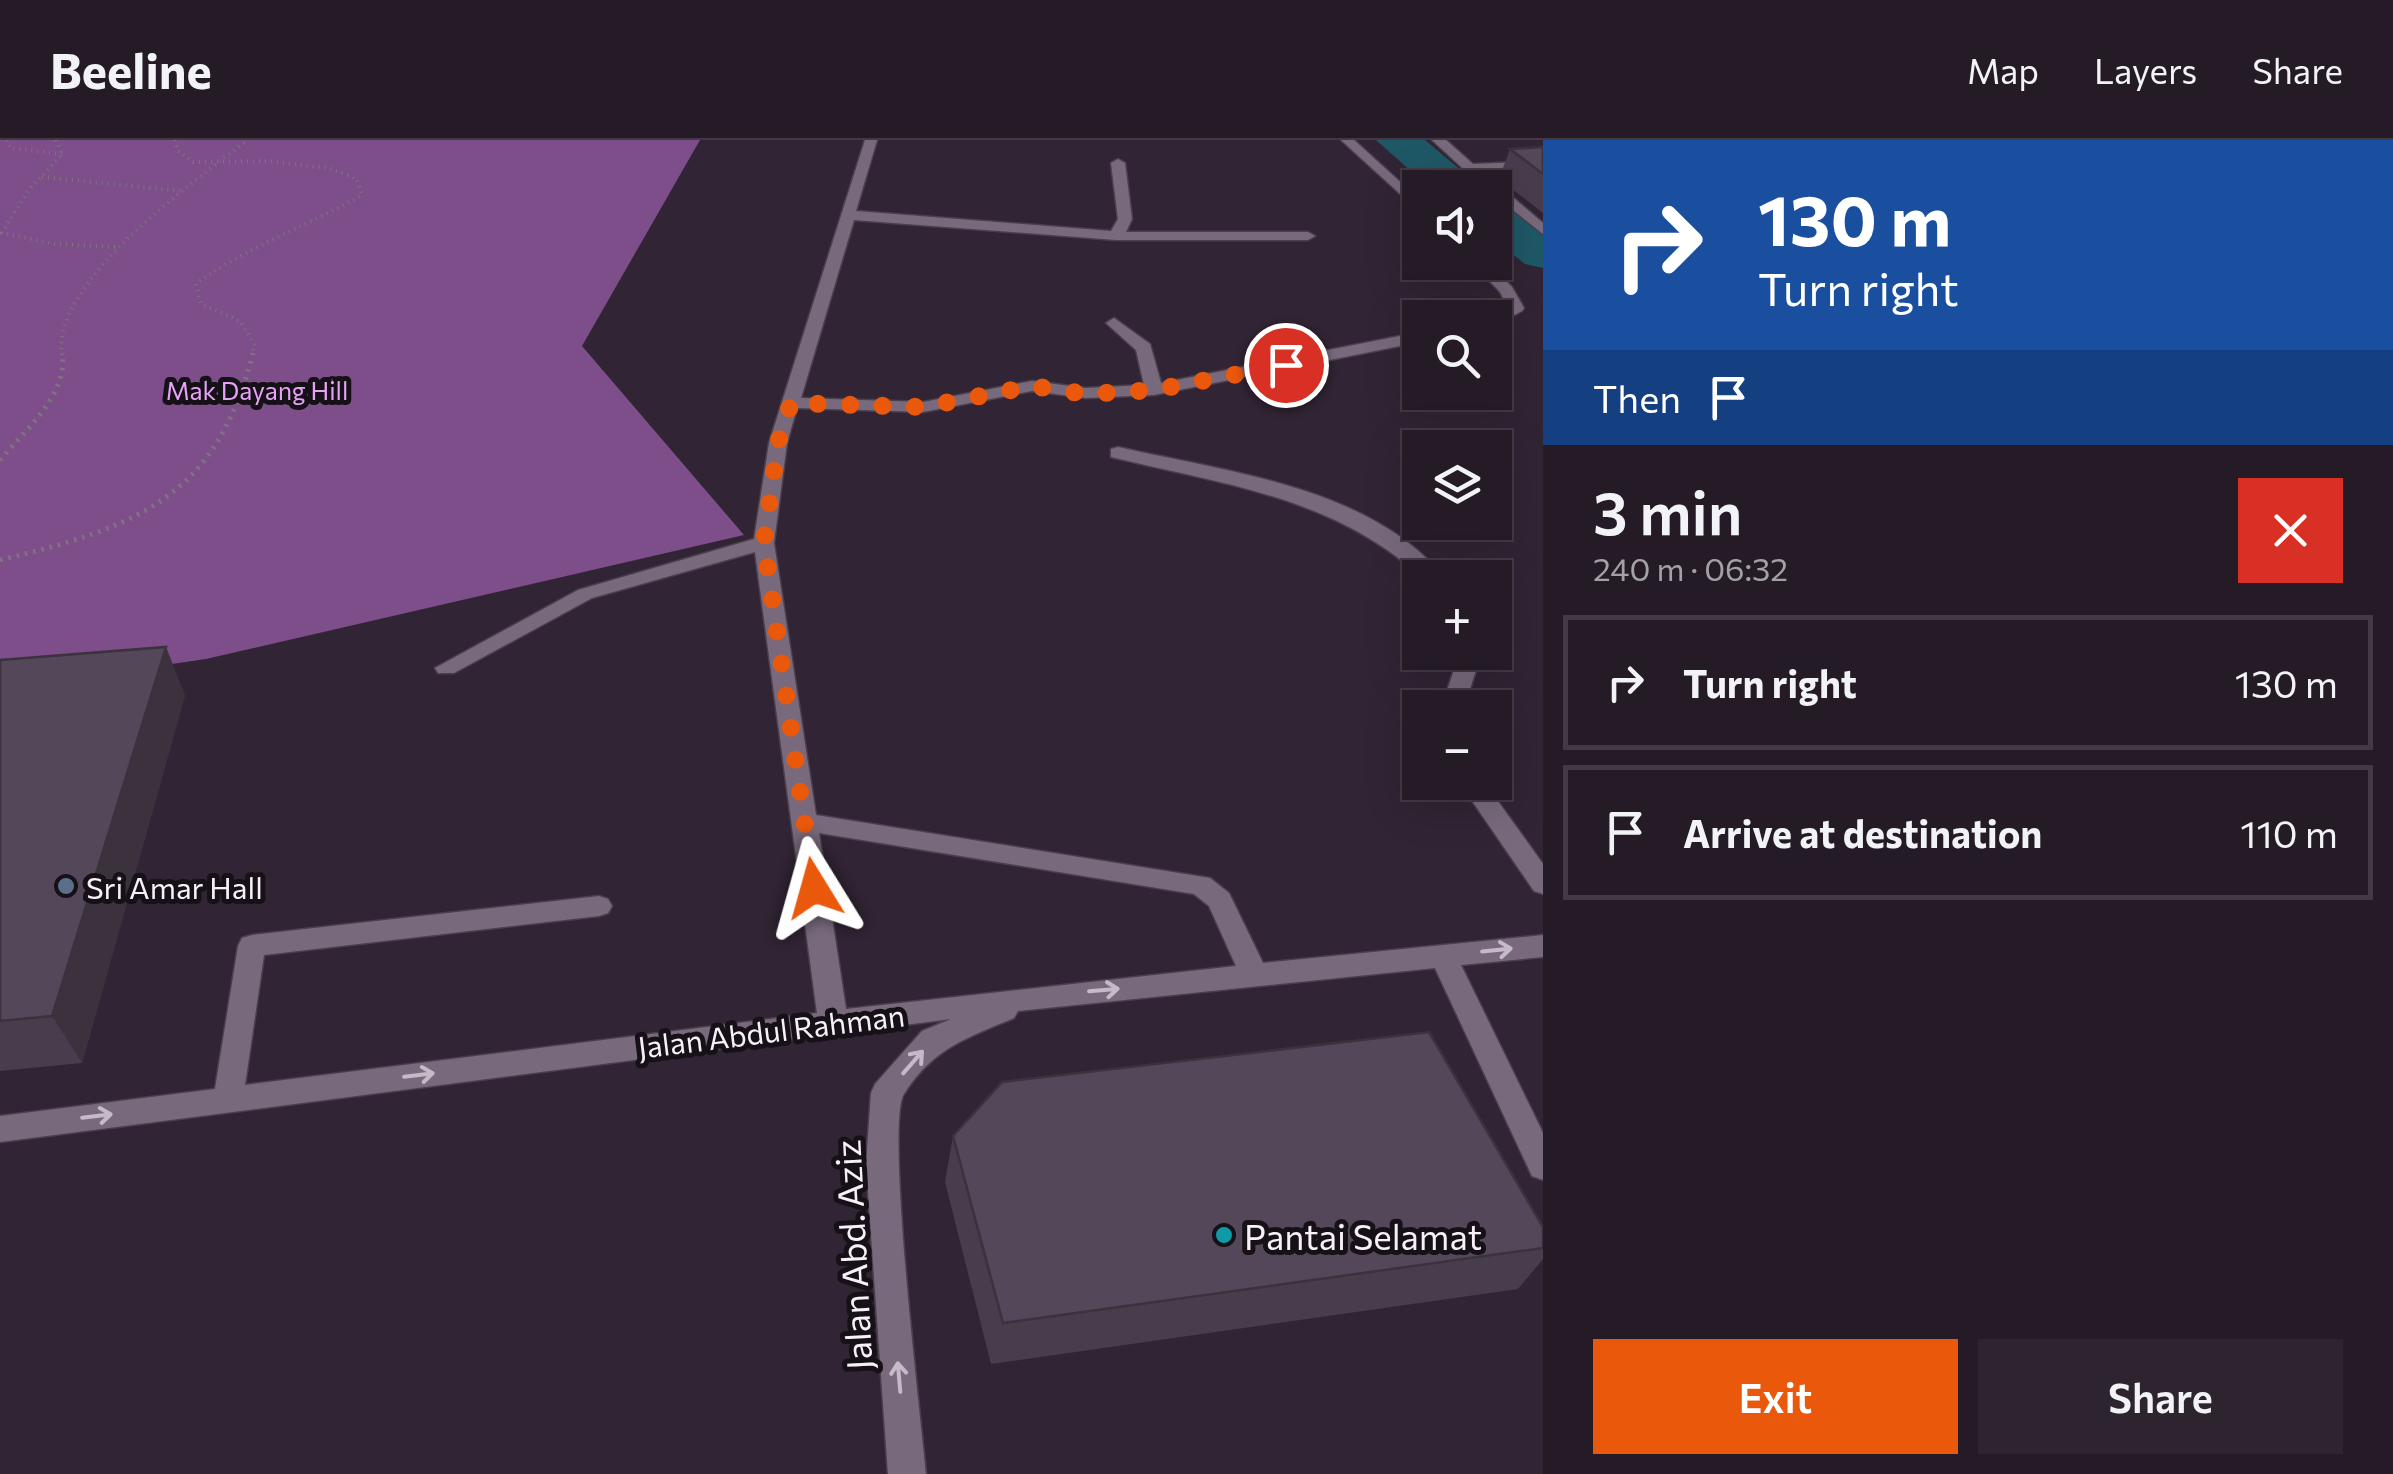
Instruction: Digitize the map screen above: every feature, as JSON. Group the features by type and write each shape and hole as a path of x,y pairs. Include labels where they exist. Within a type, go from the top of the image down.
{"street":[{"path":"833,1022 764,542 778,443 870,140"},
{"path":"1348,140 1402,191"},
{"path":"1438,140 1472,170"},
{"path":"1116,236 1125,219 1118,162"},
{"path":"1470,168 1543,165"},
{"path":"1512,203 1543,230"},
{"path":"848,216 1116,236 1308,236"},
{"path":"1497,280 1512,300"},
{"path":"1114,323 1144,348 1154,390"},
{"path":"791,403 923,407 1032,386 1086,394 1154,390 1402,341"},
{"path":"1118,453 1315,502 1373,530 1418,560"},
{"path":"446,668 585,594 764,542"},
{"path":"1485,800 1543,884"},
{"path":"804,822 1201,886 1220,900 1255,976"},
{"path":"228,1099 252,946 599,906"},
{"name":"Jalan Abdul Rahman","path":"0,1129 1035,997 1543,946"},
{"path":"1443,956 1543,1166"},
{"name":"Jalan Abd. Aziz","path":"907,1474 882,1164 886,1093 932,1040 1035,997"}],"path":[{"path":"7,140 10,148 22,152 62,154"},
{"path":"56,140 62,154"},
{"path":"0,560 60,547 148,514 198,477 246,393 255,345 240,321 201,304 196,284 227,261 298,231 362,194 356,178 328,168 266,161 192,162 178,151 175,140"},
{"path":"0,460 50,402 64,370 60,343 68,318 116,247 248,140"},
{"path":"62,154 46,166 42,177 7,216 1,233 55,244 116,247"},
{"path":"42,177 183,191"}],"green space":[{"name":"Mak Dayang Hill","path":"0,140 700,140 582,346 744,535 206,659 0,689"}],"building":[{"path":"1543,147 1543,174 1510,149"},
{"name":"Sri Amar Hall","path":"166,647 52,1016 0,1021 0,660"},
{"name":"Pantai Selamat","path":"1429,1032 1543,1227 1543,1248 1003,1323 953,1136 1002,1082"}],"waterway":[{"path":"1398,140 1436,170"},
{"path":"1512,229 1543,253"}],"place":[{"name":"Sri Amar Hall","path":"66,886"},
{"name":"Pantai Selamat","path":"1224,1235"}],"route":[{"path":"814,888 764,542 778,443 791,403 923,407 1032,386 1086,394 1154,390 1286,365"}]}
